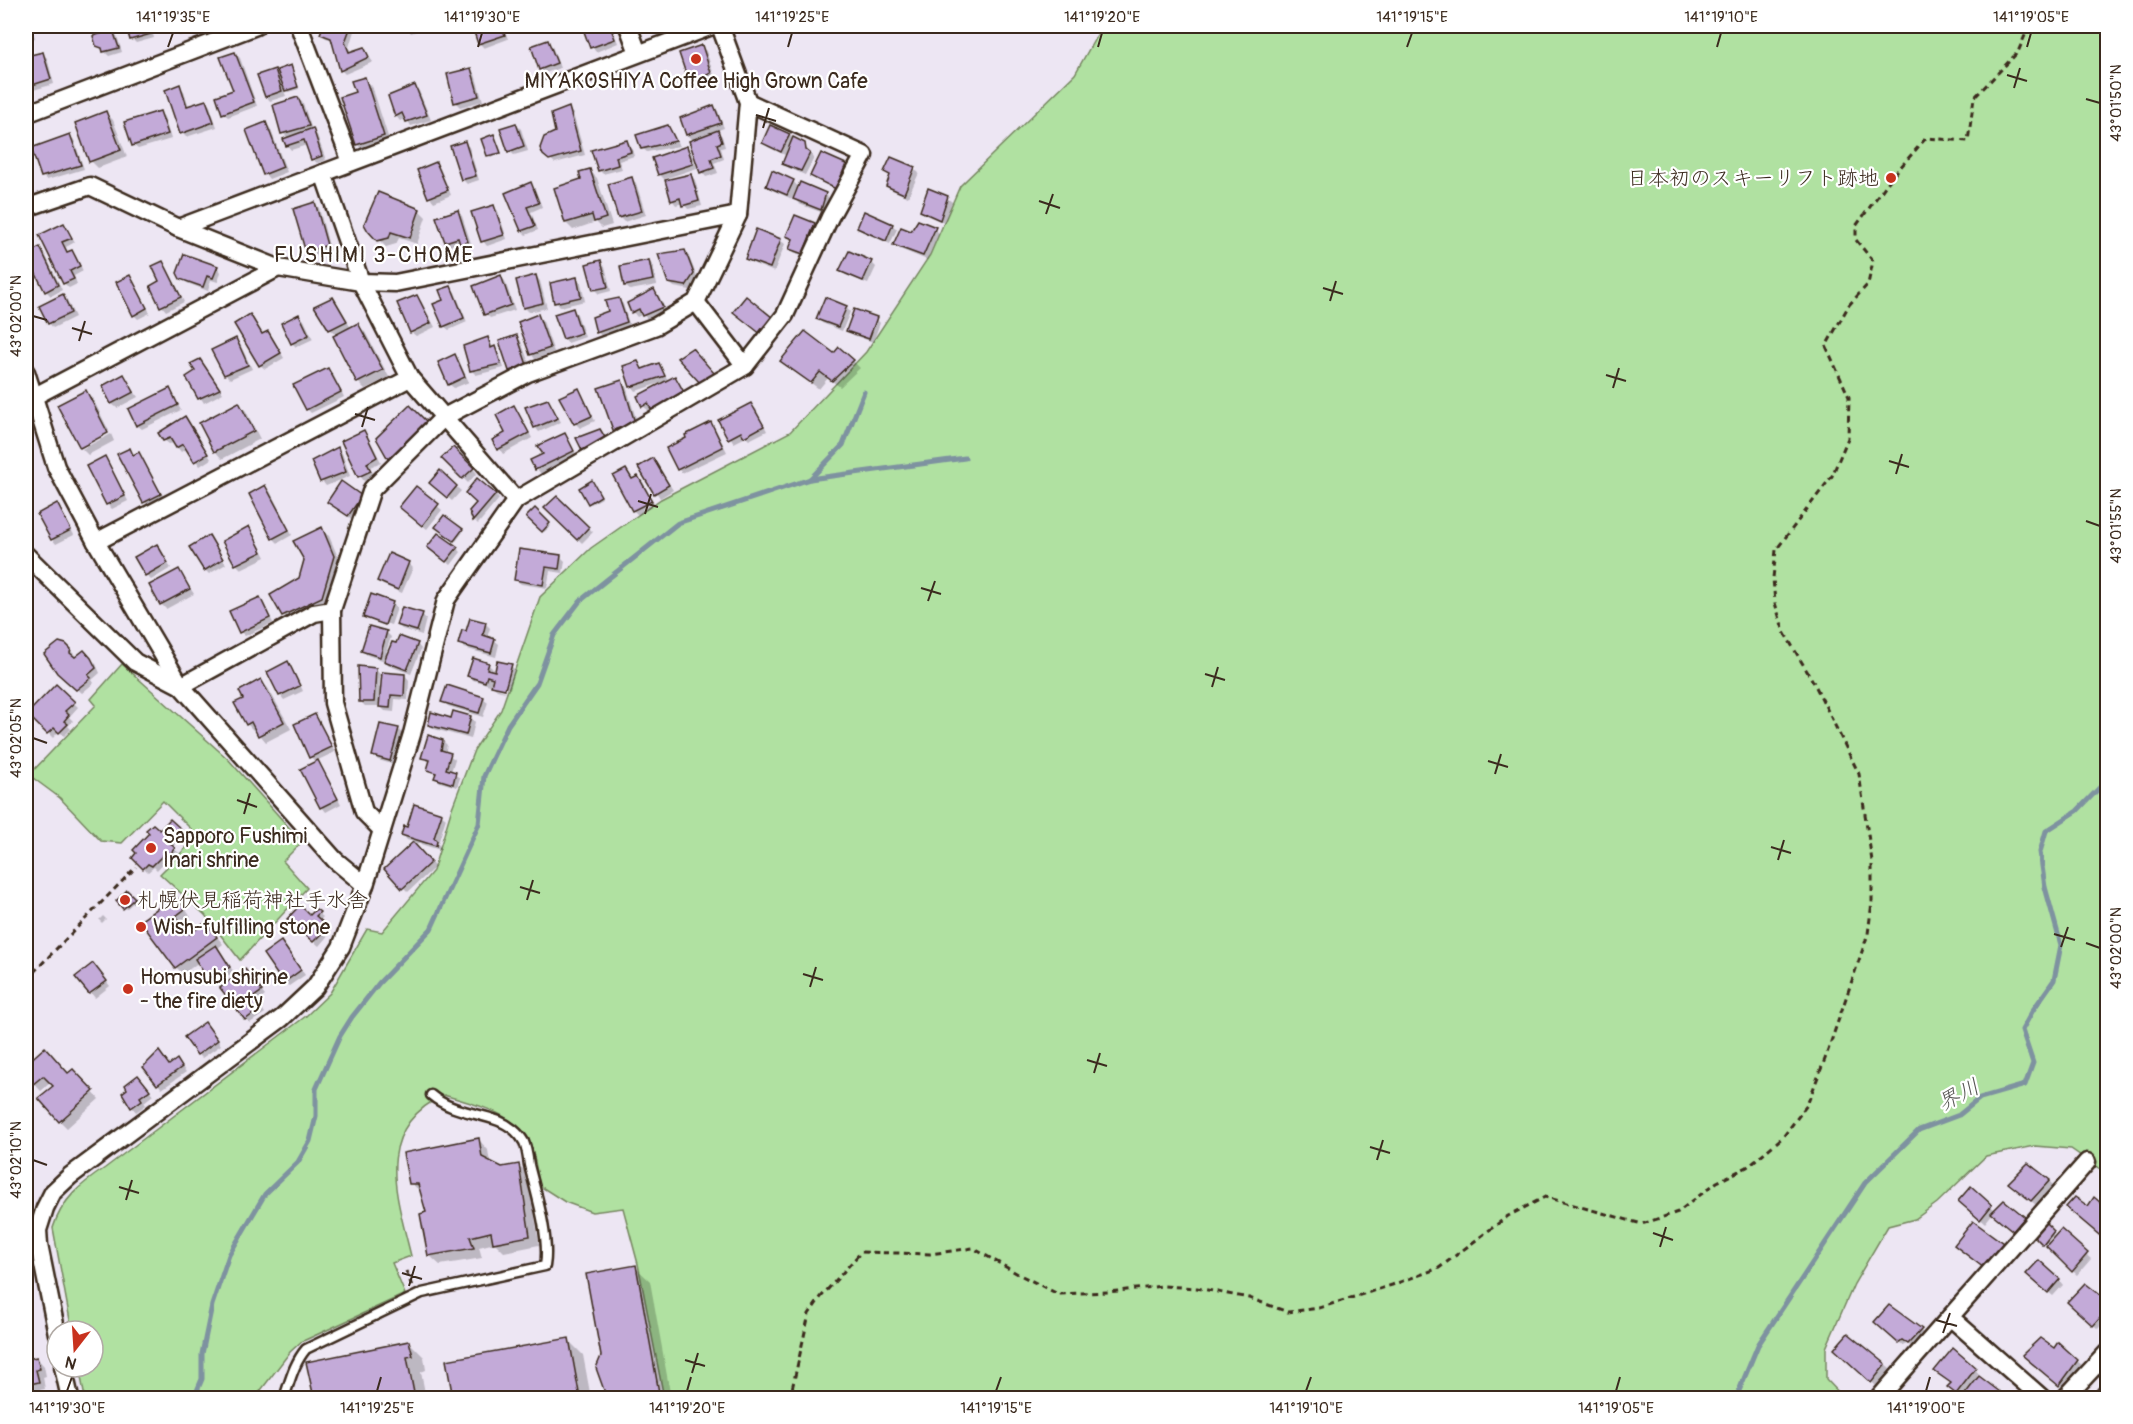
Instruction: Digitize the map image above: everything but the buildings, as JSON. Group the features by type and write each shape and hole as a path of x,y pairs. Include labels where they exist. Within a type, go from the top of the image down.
{"street":[{"path":"26,114 256,26"},
{"path":"299,26 351,162"},
{"path":"628,26 638,53"},
{"path":"178,228 712,26"},
{"path":"382,830 364,812 333,703 332,610 372,489 444,417 528,373 656,326 696,302 738,215 748,102 720,26"},
{"path":"54,1319 38,1230 53,1192 70,1176 301,1003 315,987 341,947 365,885 412,735 446,600 516,500 745,366 785,315 830,217 864,154 748,102"},
{"path":"323,173 361,282 410,378 516,500"},
{"path":"26,207 90,186 178,228 278,268 361,282 394,283 738,215"},
{"path":"35,396 278,268"},
{"path":"696,302 745,366"},
{"path":"26,372 56,467 96,542 181,686 335,860 365,885"},
{"path":"96,542 410,378"},
{"path":"26,555 135,662 181,686"},
{"path":"181,686 314,613 332,610"},
{"path":"1879,1398 2087,1162"},
{"path":"1950,1317 2042,1398"},
{"path":"2065,1398 2108,1352"},
{"path":"66,1379 70,1398"}],"lane":[{"path":"1067,26 1080,26"},
{"path":"284,1398 299,1356 306,1349 422,1293 545,1266 547,1255 538,1202 524,1143 514,1130 500,1122 456,1110 440,1103 431,1095"}],"path":[{"path":"790,1398 809,1314 861,1252 930,1254 973,1248 1058,1294 1108,1292 1163,1286 1197,1288 1249,1298 1288,1312 1319,1308 1438,1268 1508,1216 1545,1197 1642,1224 1678,1212 1717,1182 1747,1167 1783,1137 1807,1105 1868,934 1872,902 1872,861 1859,774 1814,683 1784,632 1775,603 1773,578 1776,550 1832,476 1848,438 1849,397 1826,346 1849,305 1868,284 1873,261 1856,240 1856,226 1891,178 1926,138 1968,141 1974,98 2018,52 2029,26"},
{"path":"26,980 136,867"}],"green space":[{"path":"1102,26 2107,26 2107,1167 2100,1169 2071,1149 2035,1146 1986,1156 1937,1203 1915,1219 1888,1226 1854,1284 1826,1348 1826,1379 1844,1398 664,1398 638,1264 623,1208 592,1212 565,1202 540,1186 529,1141 513,1123 491,1110 444,1095 421,1109 406,1126 398,1145 395,1165 396,1187 411,1256 392,1263 405,1294 301,1342 290,1352 255,1398 85,1398 81,1379 105,1379 105,1319 70,1319 53,1228 67,1200 88,1180 306,1016 330,993 367,929 382,932 433,871 452,808 474,750 501,710 540,597 591,548 661,499 790,432 866,352 930,255 960,186 1075,74"},
{"path":"122,664 228,759 302,842 283,861 307,888 240,960 205,915 160,874 198,836 163,801 122,843 101,841 60,798 29,775 96,705 91,699"}],"waterway":[{"path":"194,1398 202,1379 202,1354 212,1305 229,1255 265,1194 298,1162 310,1141 316,1116 316,1089 340,1036 379,983 431,929 479,824 484,776 508,725 537,683 554,635 580,601 678,523 810,479 843,445 864,392"},
{"path":"810,479 965,458"},
{"name":"界川","path":"1736,1398 1758,1345 1865,1183 1919,1130 1959,1115 1980,1098 2025,1085 2033,1063 2022,1030 2054,980 2061,945 2045,887 2040,852 2046,831 2077,811 2108,779"}],"place":[{"name":"MIYAKOSHIYA Coffee High Grown Cafe","path":"696,59"},
{"name":"日本初のスキーリフト跡地","path":"1891,178"},
{"name":"Sapporo Fushimi Inari shrine","path":"151,848"},
{"name":"札幌伏見稲荷神社手水舎","path":"125,900"},
{"name":"Wish-fulfilling stone","path":"141,927"},
{"name":"Homusubi shirine - the fire diety","path":"128,989"}],"district":[{"name":"FUSHIMI 3-CHOME","path":"374,254"}]}
